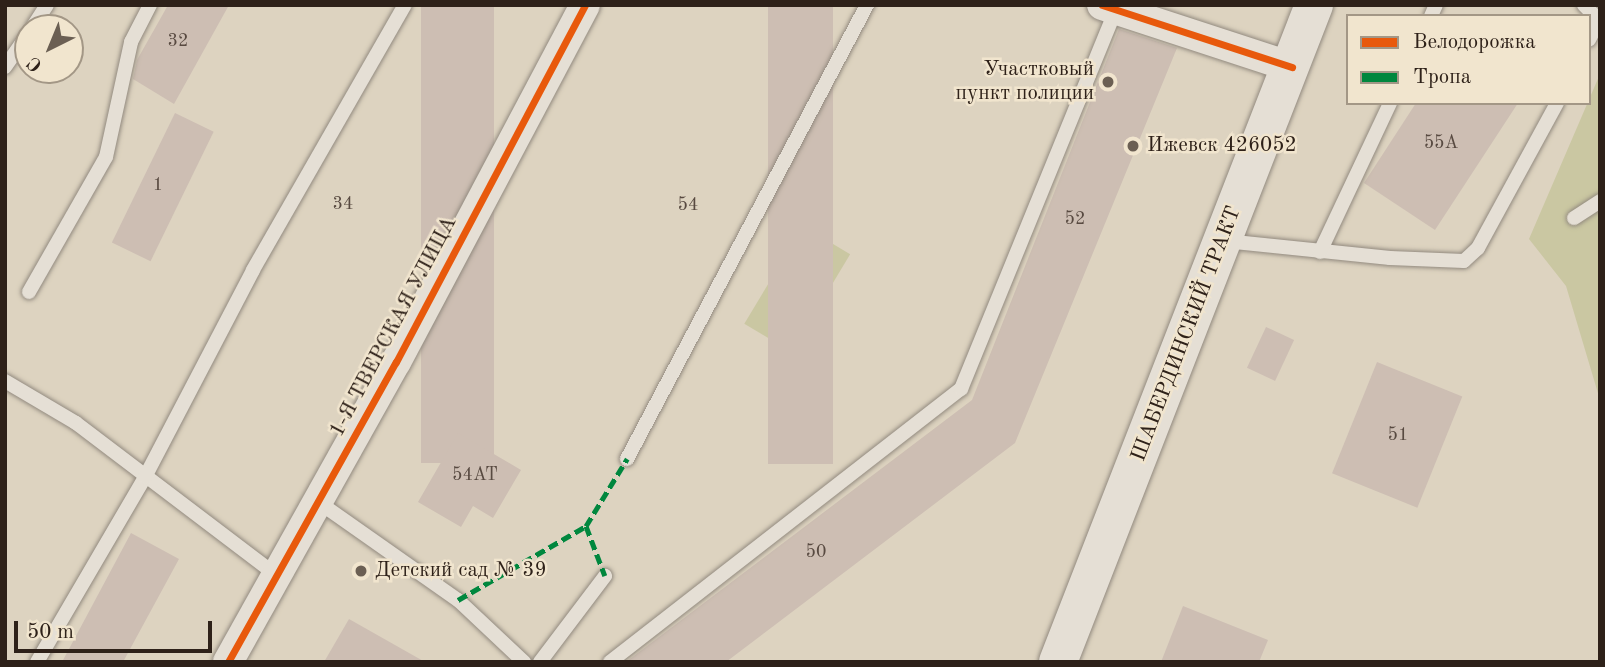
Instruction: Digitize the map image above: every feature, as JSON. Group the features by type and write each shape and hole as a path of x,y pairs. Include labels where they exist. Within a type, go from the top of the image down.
{"main road":[{"name":"ШАБЕРДИНСКИЙ ТРАКТ","path":"1058,662 1314,5"}],"street":[{"name":"1-Я ТВЕРСКАЯ УЛИЦА","path":"228,662 585,5"},
{"path":"1109,8 1292,67"}],"lane":[{"path":"29,292 106,156 123,68 150,5"},
{"path":"37,662 145,477 253,270 405,5"},
{"path":"627,459 867,5"},
{"path":"1584,5 1593,14 1595,28 1591,36"},
{"path":"610,662 961,389 1109,8"},
{"path":"1320,252 1389,105"},
{"path":"1224,240 1320,252 1464,261 1478,248 1556,105"},
{"path":"1574,218 1600,201"},
{"path":"5,381 76,423 276,575"},
{"path":"317,502 458,600 524,662"},
{"path":"540,662 605,576"}],"shaded area":[{"path":"1600,74 1600,400 1566,286 1529,239 1587,105 1591,105 1591,95"},
{"path":"803,226 850,254 791,352 744,324"}],"building":[{"path":"168,5 229,5 174,104 133,79 137,60"},
{"path":"421,5 494,5 494,463 421,463"},
{"path":"768,5 833,5 833,464 768,464"},
{"path":"1119,29 1177,48 1015,443 726,662 626,662 972,400"},
{"path":"1415,105 1517,105 1435,230 1364,183"},
{"path":"175,113 214,132 151,261 112,242"},
{"path":"1266,327 1294,340 1275,381 1247,368"},
{"path":"1377,362 1462,396 1417,508 1332,473"},
{"path":"458,433 521,470 493,518 473,506 461,527 418,502"},
{"path":"131,533 179,559 123,662 62,662"},
{"path":"1183,606 1268,640 1259,662 1161,662"},
{"path":"349,619 425,662 324,662"}],"marked path":[{"path":"458,600 586,526 627,459"},
{"path":"586,526 605,576"}],"cycle path":[{"path":"228,662 396,362 585,5"},
{"path":"1102,5 1292,67"}],"place":[{"name":"Участковый пункт полиции","path":"1108,82"},
{"name":"Ижевск 426052","path":"1133,146"},
{"name":"Детский сад № 39","path":"361,571"}]}
